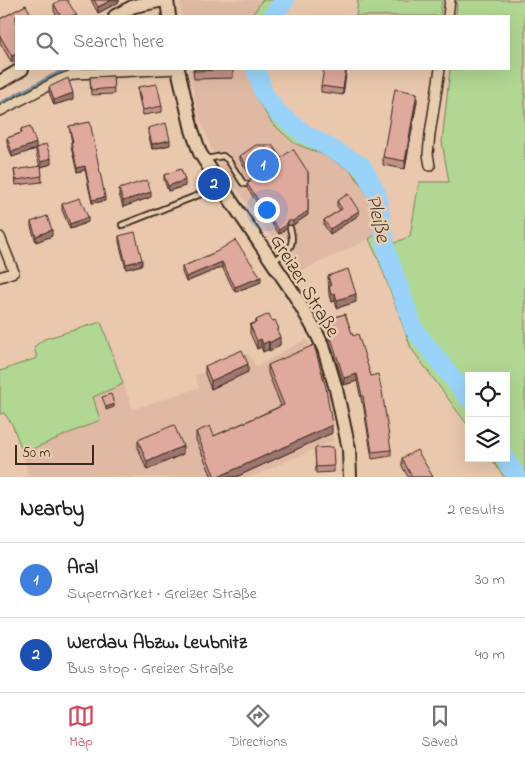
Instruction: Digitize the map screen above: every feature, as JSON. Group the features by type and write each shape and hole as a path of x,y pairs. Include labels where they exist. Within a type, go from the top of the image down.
{"street":[{"path":"117,15 134,6 165,0 170,15"},
{"path":"448,15 450,0"},
{"path":"0,82 20,70"},
{"path":"0,111 59,80 75,74 157,70"},
{"name":"Greizer Straße","path":"178,70 192,130 200,153 273,262 318,334 336,389 350,448 351,474"},
{"path":"430,166 428,154 430,134 440,70"},
{"path":"0,237 14,272 0,277"}],"lane":[{"path":"204,160 223,156 228,160 243,184 246,184"},
{"path":"122,225 221,186"},
{"path":"273,262 289,249 293,239 290,228"}],"shaded area":[{"path":"180,0 262,0 253,15 182,15"},
{"path":"189,70 248,70 256,98 324,155 350,170 363,187 373,206 378,233 297,273 227,175 212,150 198,113"},
{"path":"306,339 314,353 333,441 251,477 28,477 23,453 100,420 93,397 123,384 133,409 199,388 195,376 248,353 256,367"}],"green space":[{"path":"262,0 293,0 278,15 253,15"},
{"path":"358,0 442,0 440,15 356,15"},
{"path":"457,0 525,0 525,477 504,477 494,462 510,462 510,372 465,372 465,422 411,348 380,263 369,239 378,233 373,206 363,187 350,170 324,155 294,143 272,123 256,98 248,70 262,70 267,87 277,103 300,123 334,143 360,155 374,176 385,204 389,233 395,243 410,236 419,182 449,182 442,142 450,70 510,70 510,15 456,15"},
{"path":"101,322 123,384 93,397 100,420 23,453 12,424 4,413 0,414 0,371 37,358 34,347 44,339"}],"building":[{"path":"60,0 67,0 76,15 60,15 54,4"},
{"path":"94,0 112,0 98,7"},
{"path":"26,5 31,15 15,15 15,54 12,56 0,36 0,19"},
{"path":"194,70 233,70 194,71"},
{"path":"324,70 346,70 343,89 321,86"},
{"path":"113,76 114,88 91,90 90,77"},
{"path":"68,78 73,93 54,100 49,87"},
{"path":"157,84 162,106 143,110 138,87"},
{"path":"395,89 417,93 405,161 383,157"},
{"path":"90,122 105,197 92,200 85,166 77,168 69,126"},
{"path":"166,123 170,140 152,144 148,128"},
{"path":"30,126 36,143 12,152 7,138 22,133 21,129"},
{"path":"46,144 51,158 41,162 36,148"},
{"path":"256,145 272,145 281,158 293,149 308,172 308,211 293,221 288,221 279,230 247,184 254,176 240,156"},
{"path":"41,166 42,176 16,180 14,170"},
{"path":"181,169 185,180 168,186 164,175"},
{"path":"147,180 151,192 123,201 119,189"},
{"path":"348,194 359,211 330,229 324,220 342,209 337,201"},
{"path":"80,198 88,217 70,224 62,204"},
{"path":"47,216 52,230 36,236 31,222"},
{"path":"135,232 142,260 126,264 119,236"},
{"path":"235,240 261,277 235,287 222,262 186,277 182,267 216,252"},
{"path":"348,269 356,294 337,300 335,293 331,294 328,276"},
{"path":"269,314 272,321 275,320 280,337 263,344 261,339 257,341 250,325"},
{"path":"345,314 353,336 358,334 371,376 378,374 391,450 372,452 363,396 357,374 344,378 325,320"},
{"path":"314,345 326,388 332,425 215,477 196,432 210,426 214,436 284,405 268,365"},
{"path":"242,350 248,364 211,381 205,366"},
{"path":"111,394 114,404 106,407 102,397"},
{"path":"174,425 183,446 147,462 138,440"},
{"path":"333,447 334,466 316,467 315,448"},
{"path":"417,450 433,477 412,477 402,458"}],"waterway":[{"name":"Pleiße","path":"273,15 285,0"},
{"path":"0,103 63,70"},
{"name":"Pleiße","path":"256,70 264,94 278,113 305,134 362,166 377,194 387,253 414,329 465,394"},
{"name":"Pleiße","path":"508,462 517,477"}],"place":[{"name":"Aral","path":"263,165"},
{"name":"Werdau Abzw. Leubnitz","path":"214,184"}]}
